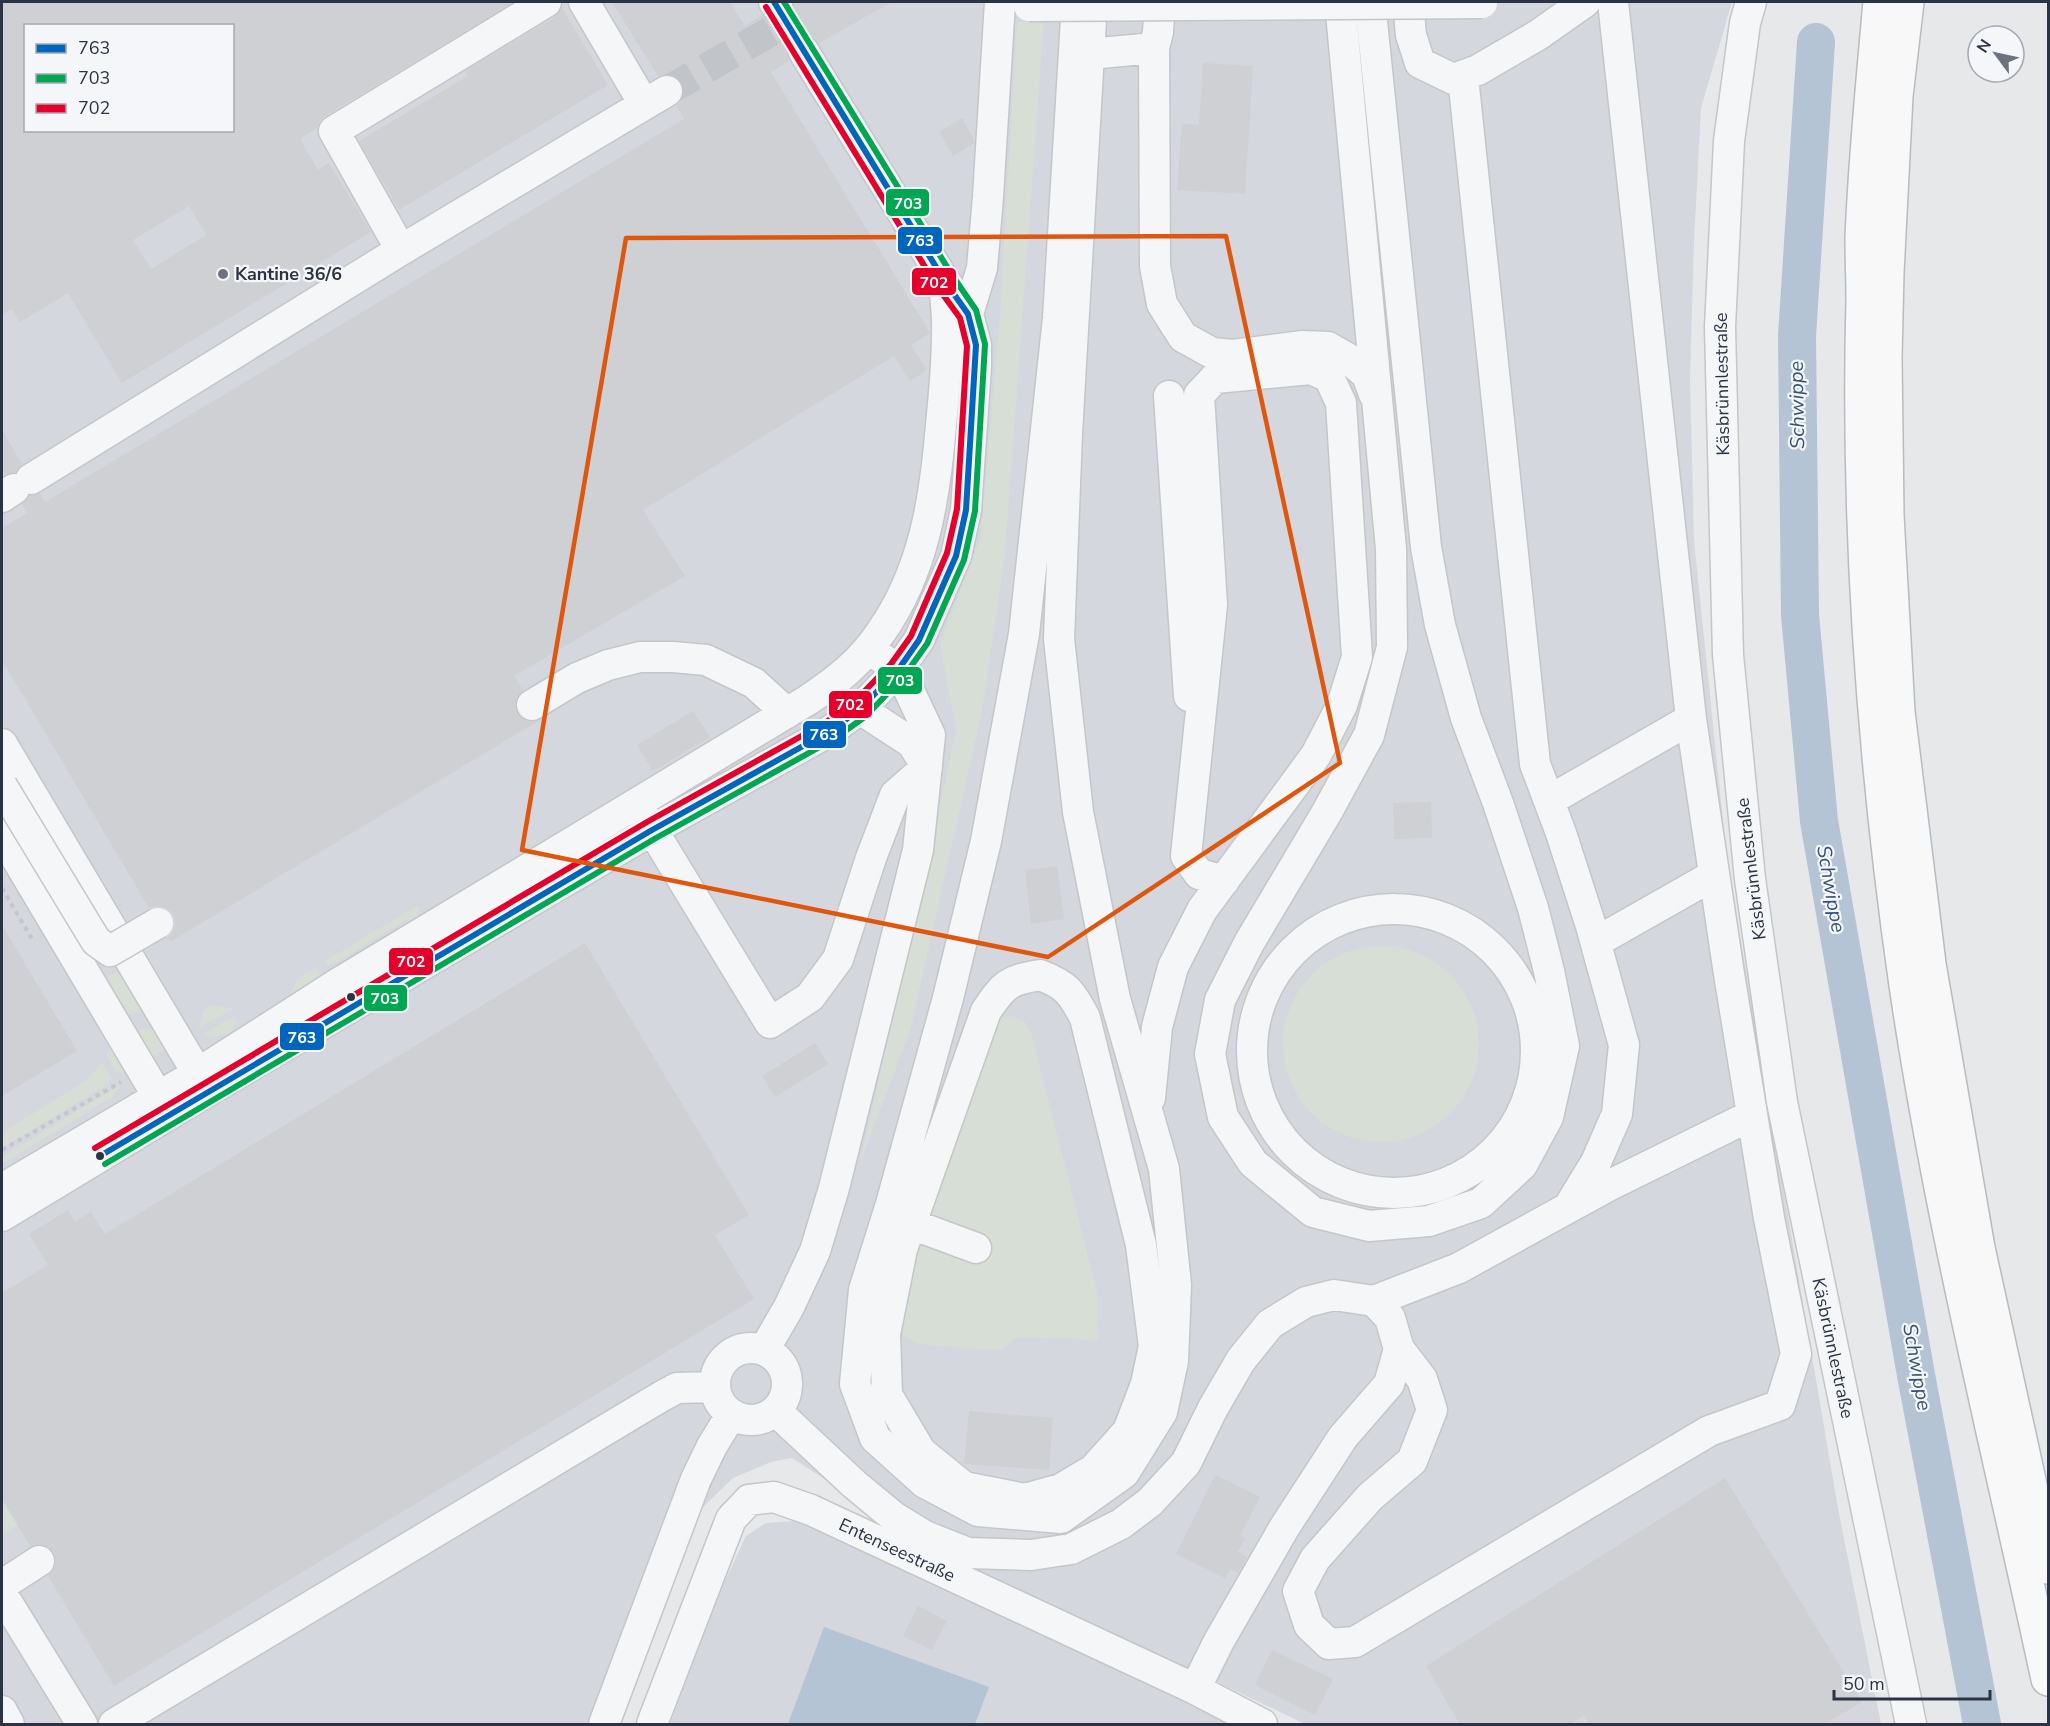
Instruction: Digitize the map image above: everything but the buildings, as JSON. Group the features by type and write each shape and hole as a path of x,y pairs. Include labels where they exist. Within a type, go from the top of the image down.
{"highway":[{"path":"1880,2 1862,242 1860,413 1862,523 1882,791 1906,983 1943,1203 2000,1469 2029,1584 2049,1679"},
{"path":"1906,2 1896,96 1885,357 1887,514 1898,712 1929,963 1974,1226 2049,1567"}],"street":[{"path":"401,250 334,131 546,2"},
{"path":"15,488 401,250 656,98 584,2"},
{"path":"1077,2 1058,318 1024,634 986,841 948,998 891,1204 864,1290 855,1384 875,1438 925,1483 978,1510 1061,1518 1124,1473 1162,1412 1173,1361 1176,1285 1164,1169 1115,999 1078,812 1059,639 1067,434 1092,2"},
{"path":"1067,434 1097,257 1101,146 1100,53 1104,2"},
{"path":"1160,2 1158,32 1154,48 1155,266 1162,303 1183,337 1212,353 1233,355 1303,346 1328,347 1348,359 1367,375 1376,400"},
{"path":"1340,2 1364,240 1376,400 1392,549 1392,647 1369,735 1220,1000 1210,1054 1223,1117 1253,1163 1313,1212 1369,1226 1429,1221 1481,1203 1522,1165 1548,1117 1564,1046 1533,908 1498,803 1466,718 1438,614 1426,547 1370,2"},
{"path":"1408,2 1411,35 1420,63 1454,79 1471,73 1538,35 1585,2"},
{"path":"968,314 982,268 1000,4 1484,2"},
{"path":"1374,1301 1390,1318 1399,1349 1422,1379 1432,1410 1412,1461 1370,1497 1315,1559 1298,1591 1309,1625 1329,1644 1355,1642 1709,1431 1780,1405 1796,1354 1769,1218 1691,719 1612,2"},
{"name":"Käsbrünnlestraße","path":"1751,2 1745,23 1729,141 1720,327 1728,655 1750,879 1782,1102 1911,1725"},
{"path":"1043,4 1061,44 1061,230 1058,318"},
{"path":"1100,53 1154,48"},
{"path":"2,1216 164,1106 202,1083 830,731 861,709 898,670 919,640 956,556 966,510 976,345 968,314 944,280 804,52"},
{"path":"1471,73 1561,833"},
{"path":"1471,73 1535,764 1561,833 1596,942 1624,1045 1617,1114 1596,1161 1568,1208"},
{"path":"202,1083 342,981 787,713 843,676 869,649 882,632 912,578 928,527 938,469 948,333 944,280"},
{"path":"1148,1116 1157,1026 1173,967 1187,916 1186,856 1212,605 1199,394 1215,378 1311,369 1329,377 1341,403 1357,657 1342,705 1316,755 1202,910 1173,967"},
{"path":"1169,396 1194,792"},
{"path":"764,1350 789,1307 815,1251 834,1188 918,849 930,735 898,670 869,649"},
{"path":"531,705 608,665 640,657 674,657 706,660 754,683 787,713"},
{"path":"861,709 912,743 927,766"},
{"path":"1557,796 1691,719"},
{"path":"2,744 202,1083"},
{"path":"637,803 770,1023 810,998 837,959 895,795 927,766"},
{"path":"2,786 96,941 110,951 158,923"},
{"path":"2,834 164,1106"},
{"path":"1186,856 1199,874 1224,881"},
{"path":"1596,942 1714,875"},
{"path":"1244,954 1313,933 1354,913 1400,908 1445,917 1485,941 1516,975 1533,1018 1536,1064 1525,1109 1499,1148 1463,1177 1418,1193 1370,1193 1324,1177 1286,1147 1260,1105 1250,1058 1256,1010 1278,967 1313,933"},
{"path":"1040,975 1057,981 1073,993 1085,1018 1141,1245 1154,1346 1146,1384 1128,1431 1093,1470 1061,1489 1025,1499 964,1487 921,1452 887,1395 885,1334 902,1249 950,1114 986,1011 998,992 1017,978 1040,975"},
{"path":"948,998 950,1114"},
{"path":"2,1189 164,1106"},
{"path":"776,1411 854,1484 894,1517 925,1536 968,1553 1031,1556 1071,1549 1121,1524 1150,1502 1186,1463 1213,1408 1241,1360 1270,1324 1306,1302 1334,1295 1374,1301 1459,1268 1608,1186 1752,1115"},
{"path":"911,1224 976,1248"},
{"path":"752,1348 764,1350 783,1366 787,1377 785,1395 776,1411 766,1418 754,1421 742,1420 731,1415 717,1398 716,1375 721,1364 729,1355 752,1348"},
{"path":"1199,1682 1219,1641 1232,1587 1270,1512 1311,1461 1343,1437 1389,1384 1399,1349"},
{"path":"114,1725 662,1396 677,1388 715,1387"},
{"path":"604,1725 696,1479 731,1415"},
{"name":"Entenseestraße","path":"652,1725 731,1519 749,1500 774,1497 811,1510 1199,1682 1262,1725"},
{"path":"2,1584 39,1561"},
{"path":"2,1594 82,1725"},
{"path":"2,1711 9,1725"}],"path":[{"path":"2,1150 142,1069"}],"highlighted area":[{"path":"1226,236 1340,763 1048,957 522,850 626,238"}],"shaded area":[{"path":"2,2 1732,2 1701,108 1690,379 1694,541 1727,860 1839,1514 1881,1724 1305,1724 945,1559 867,1513 823,1478 792,1458 771,1462 733,1478 696,1514 620,1724 2,1724"},
{"path":"1044,21 1005,554 982,711 910,1031 859,1166 956,730 940,644 981,536 1000,313 1017,22"},
{"path":"417,906 420,907 410,924 406,920 328,967 325,961"},
{"path":"1381,946 1409,950 1427,958 1443,968 1457,982 1475,1016 1479,1044 1475,1072 1467,1090 1457,1106 1443,1120 1409,1138 1381,1142 1353,1138 1335,1130 1319,1120 1305,1106 1287,1072 1283,1044 1287,1016 1295,998 1305,982 1319,968 1353,950"},
{"path":"126,966 144,1008 132,1014 125,1013 106,978"},
{"path":"316,967 322,977 289,997 296,981"},
{"path":"211,1005 233,1009 198,1029 204,1010"},
{"path":"235,1016 236,1023 229,1034 215,1037 203,1034"},
{"path":"1013,1016 1026,1023 1032,1035 1097,1292 1099,1340 1017,1337 1000,1351 918,1344 904,1336 899,1328 916,1236 991,1026 1001,1017"},
{"path":"156,1029 170,1046 152,1057 139,1035 141,1030"},
{"path":"116,1045 126,1073 116,1071 106,1055 111,1047"},
{"path":"102,1061 111,1078 108,1084 2,1148 2,1133 88,1079"},
{"path":"121,1084 114,1096 2,1164 2,1157"},
{"path":"4,1503 18,1525 2,1535 2,1505"},
{"path":"794,1521 833,1536 1074,1649 1141,1675 1239,1724 670,1724 713,1607 746,1536 766,1523"}],"water":[{"path":"824,1627 989,1687 975,1724 788,1724"}],"waterway":[{"name":"Schwippe","path":"1816,42 1797,336 1800,615 1819,821 1916,1375 1982,1724"}],"tunnel":[{"path":"667,91 787,22"}],"transit line":[{"name":"763","path":"100,1156 652,830 830,731 860,709 898,670 919,640 956,556 966,510 976,345 968,314 944,280 774,2"},
{"name":"703","path":"105,1164 656,838 834,739 866,716 904,676 927,644 964,560 975,511 985,344 976,310 952,275 784,2"},
{"name":"702","path":"95,1148 647,822 825,723 854,702 891,664 911,636 947,553 957,509 967,346 960,318 936,285 766,7"}],"place":[{"name":"Kantine 36/6","path":"223,274"}]}
